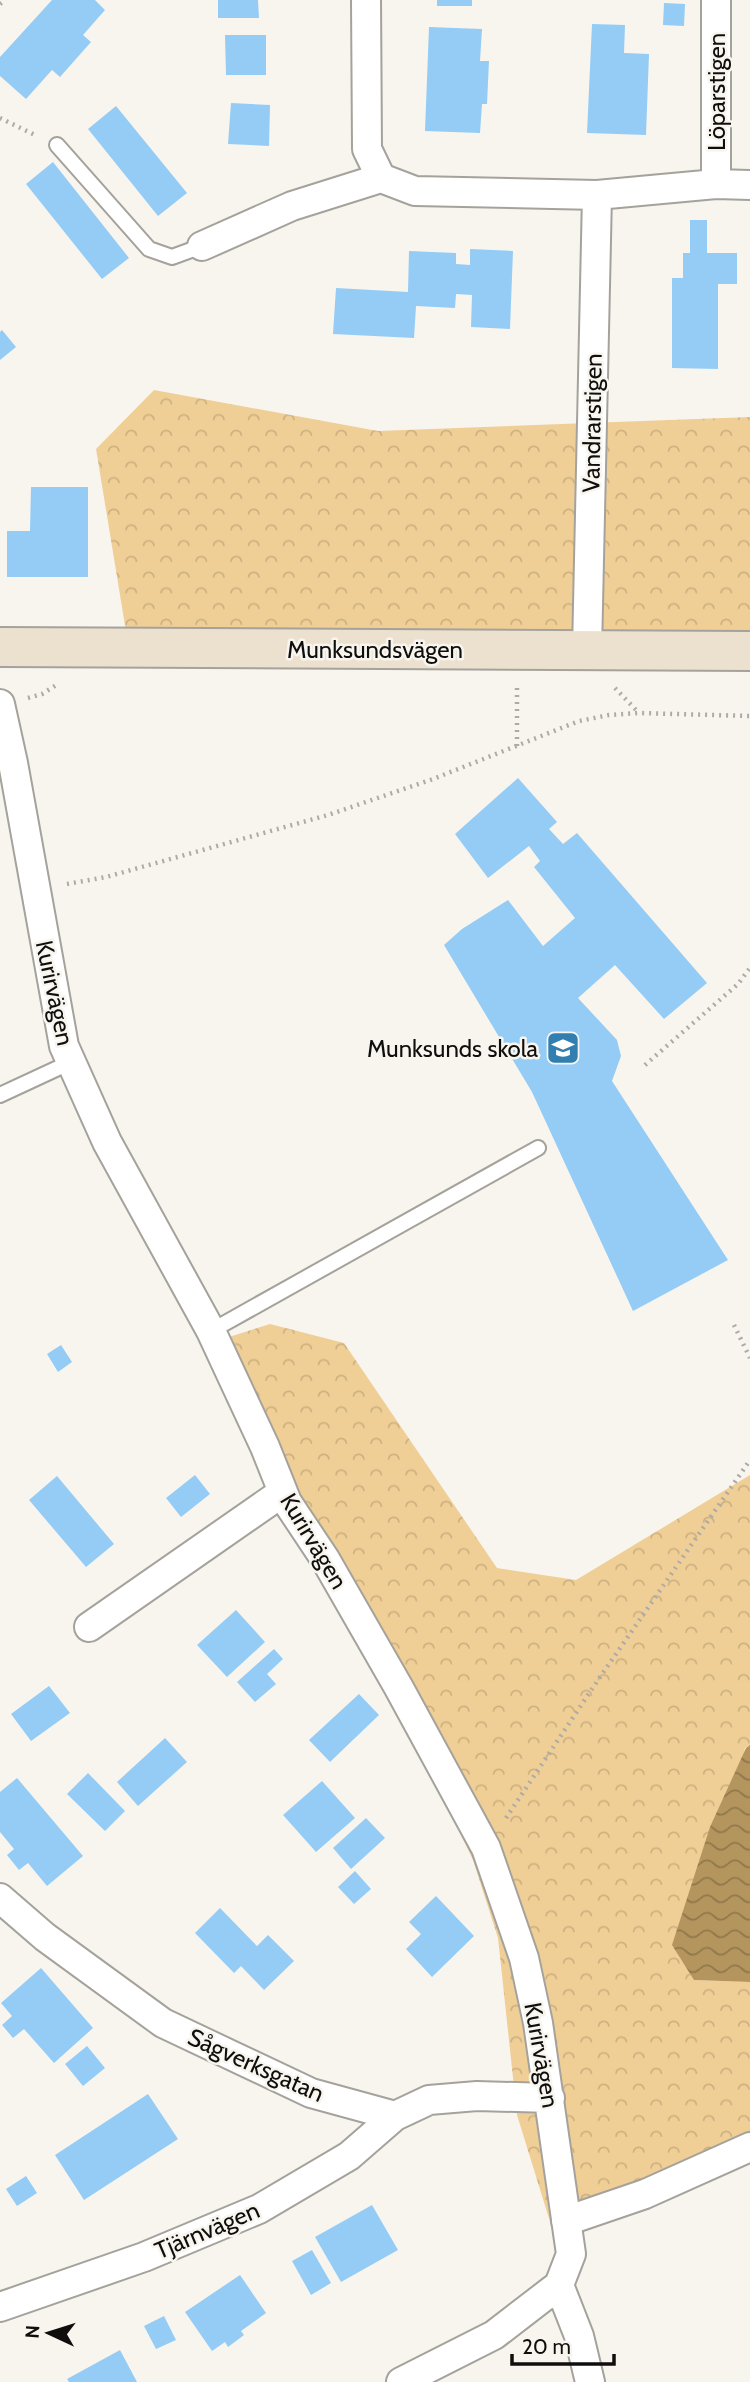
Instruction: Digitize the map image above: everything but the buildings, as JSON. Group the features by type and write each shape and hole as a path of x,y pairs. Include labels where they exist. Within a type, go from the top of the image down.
{"street":[{"path":"366,0 368,149 381,178"},
{"name":"Löparstigen","path":"716,0 716,184"},
{"path":"202,246 292,206 381,178 415,191 597,195 716,184 750,185"},
{"name":"Vandrarstigen","path":"587,651 597,195"},
{"name":"Munksundsvägen","path":"0,647 750,651"},
{"name":"Kurirvägen","path":"0,704 64,1046 107,1142 211,1331 283,1492 392,1676 486,1848 524,1958 543,2048 571,2254 559,2285"},
{"path":"89,1627 283,1492"},
{"name":"Sågverksgatan","path":"0,1898 45,1937 163,2023 311,2093 394,2116"},
{"path":"394,2116 429,2100 477,2096 550,2098"},
{"name":"Tjärnvägen","path":"0,2307 144,2257 259,2209 349,2156 394,2116"},
{"path":"566,2221 645,2194 750,2147"},
{"path":"401,2382 494,2335 559,2285 579,2336 590,2382"}],"lane":[{"path":"57,145 149,249 172,257 202,246"},
{"path":"0,1095 71,1062"},
{"path":"211,1331 538,1148"}],"path":[{"path":"0,4 5,0"},
{"path":"0,118 57,145"},
{"path":"34,888 106,877 328,815 422,783 579,721 638,713 750,716"},
{"path":"645,1065 738,984 750,968"},
{"path":"734,1325 750,1358"},
{"path":"486,1848 598,1680 750,1461"}],"green space":[{"path":"154,390 378,431 750,417 750,665 132,668 96,449"},
{"path":"270,1324 344,1343 497,1568 576,1580 750,1475 750,1745 745,1748 694,1980 750,1982 750,2162 556,2241 517,2115 498,1938 473,1860 344,1590 213,1342"}],"water":[{"path":"750,1745 750,1982 694,1980 672,1945 710,1827 746,1748"}],"place":[{"name":"Munksunds skola","path":"563,1048"}]}
